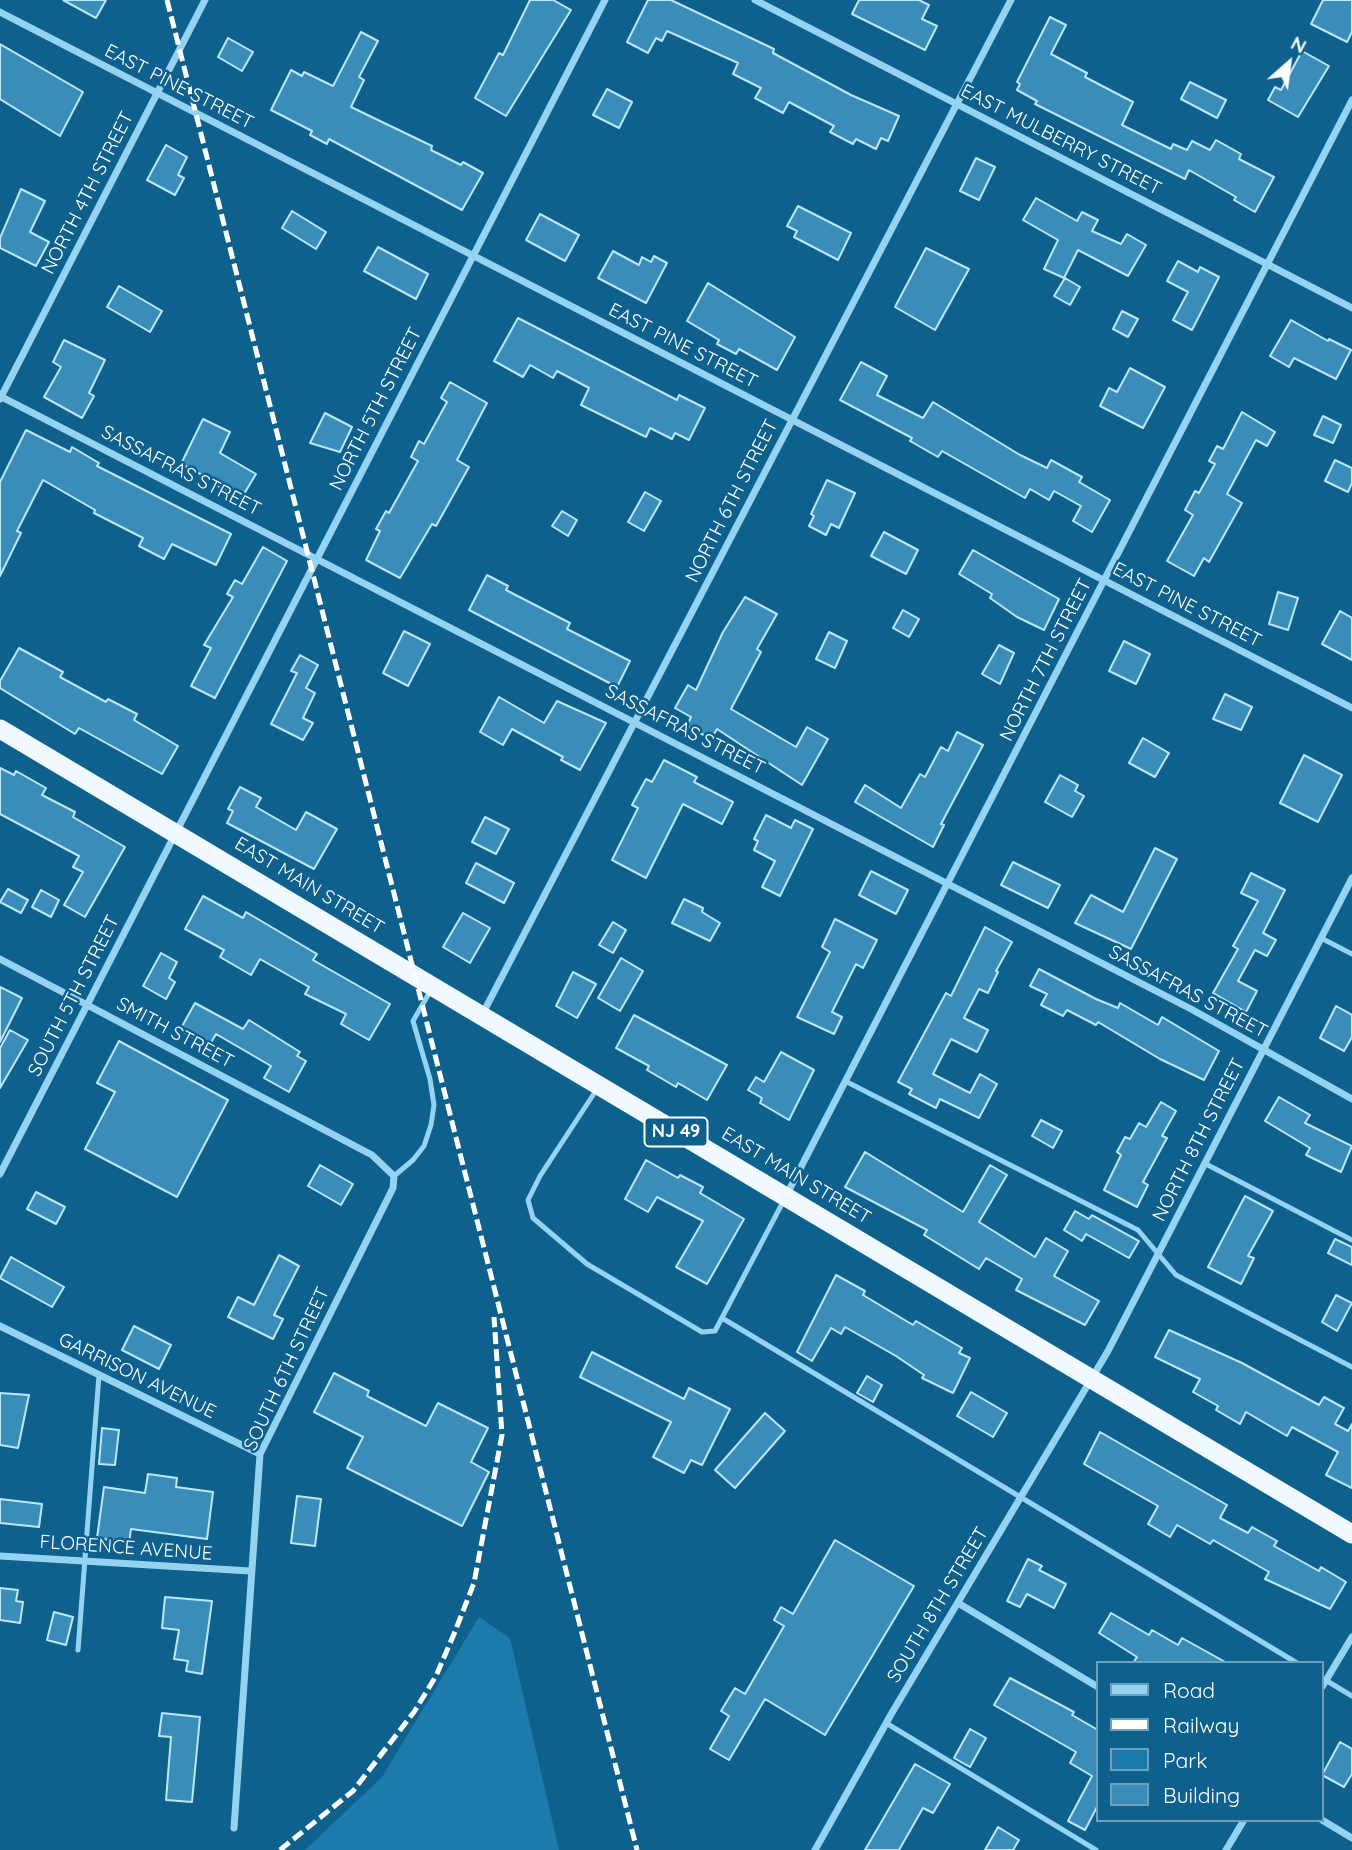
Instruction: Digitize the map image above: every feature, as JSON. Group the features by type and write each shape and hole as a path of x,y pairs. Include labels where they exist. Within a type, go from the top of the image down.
{"highway":[{"name":"EAST MAIN STREET","path":"0,729 1352,1534"}],"street":[{"name":"NORTH 4TH STREET","path":"1,398 205,0"},
{"name":"NORTH 5TH STREET","path":"175,833 605,0"},
{"name":"EAST MULBERRY STREET","path":"755,0 1352,308"},
{"name":"NORTH 6TH STREET","path":"481,1016 1011,0"},
{"name":"EAST PINE STREET","path":"0,12 1352,708"},
{"name":"NORTH 7TH STREET","path":"786,1197 1352,100"},
{"name":"SASSAFRAS STREET","path":"1,398 948,884 1263,1049 1352,1100"},
{"name":"SOUTH 5TH STREET","path":"0,1174 175,833"},
{"name":"NORTH 8TH STREET","path":"1092,1378 1352,878"},
{"name":"SMITH STREET","path":"0,959 372,1155 394,1176"},
{"name":"SOUTH 6TH STREET","path":"234,1828 260,1454 393,1188 394,1176"},
{"name":"GARRISON AVENUE","path":"0,1326 260,1454"},
{"name":"SOUTH 8TH STREET","path":"815,1850 886,1723 1092,1378"},
{"name":"FLORENCE AVENUE","path":"0,1556 250,1571"},
{"path":"958,1603 1096,1686"},
{"path":"1324,1682 1352,1637"},
{"path":"1324,1821 1352,1838"},
{"path":"1226,1850 1243,1822"}],"lane":[{"path":"1321,938 1352,954"},
{"path":"394,1176 414,1160 424,1146 431,1125 434,1105 430,1079 413,1021 432,987"},
{"path":"845,1081 1138,1230 1176,1275 1352,1367"},
{"path":"599,1086 540,1176 528,1200 533,1217 587,1264 702,1332 715,1331 786,1197"},
{"path":"1205,1163 1352,1240"},
{"path":"722,1318 1294,1661"},
{"path":"78,1650 99,1375"},
{"path":"1324,1682 1352,1696"},
{"path":"886,1723 1096,1850"}],"green space":[{"path":"479,1617 510,1638 559,1850 305,1850 382,1777"}],"building":[{"path":"63,0 106,0 96,18"},
{"path":"530,0 553,0 571,10 506,116 475,98 499,53 503,55"},
{"path":"648,0 671,0 774,49 773,53 851,95 899,116 888,141 881,138 876,149 856,139 853,144 830,132 834,126 789,102 783,113 755,98 761,88 733,74 738,63 667,31 662,41 656,38 648,53 627,42"},
{"path":"859,0 919,0 929,5 922,19 937,26 925,50 852,14"},
{"path":"1323,0 1352,0 1352,32 1347,42 1311,24"},
{"path":"1050,17 1066,25 1051,54 1087,73 1085,77 1133,102 1122,125 1171,149 1173,144 1187,150 1192,141 1210,150 1216,140 1241,154 1239,159 1274,177 1255,212 1234,200 1236,197 1189,170 1185,179 1035,104 1037,101 1017,90 1020,84 1017,82"},
{"path":"361,32 378,41 359,77 364,80 351,107 432,146 431,150 461,165 463,162 483,173 462,210 329,139 327,144 310,135 312,131 271,110 291,70 302,76 304,72 333,86"},
{"path":"228,38 253,52 242,71 218,57"},
{"path":"0,44 83,92 60,136 0,99"},
{"path":"1302,51 1329,66 1298,117 1268,100 1275,87 1281,90"},
{"path":"1190,82 1226,100 1217,118 1181,99"},
{"path":"607,89 632,102 619,128 593,115"},
{"path":"166,145 187,157 178,175 184,178 175,195 147,180"},
{"path":"976,158 995,167 979,200 960,191"},
{"path":"21,189 45,201 30,232 49,242 36,266 0,248 0,238"},
{"path":"1036,198 1077,221 1082,212 1098,220 1092,231 1121,244 1127,234 1146,245 1128,276 1078,250 1064,278 1044,269 1058,240 1023,220"},
{"path":"798,206 851,233 838,260 794,237 797,231 787,226"},
{"path":"292,211 326,232 316,249 282,228"},
{"path":"540,214 579,235 565,261 526,240"},
{"path":"378,247 428,274 416,299 364,271"},
{"path":"926,248 969,269 935,330 895,307"},
{"path":"613,251 639,265 642,257 651,262 654,256 667,263 646,303 598,278"},
{"path":"1178,261 1198,272 1200,267 1219,277 1192,330 1173,320 1188,292 1167,281"},
{"path":"1065,278 1080,287 1070,305 1054,296"},
{"path":"708,283 795,337 777,370 739,349 736,354 717,344 719,340 687,321"},
{"path":"119,286 162,311 150,332 107,307"},
{"path":"1122,311 1138,319 1128,337 1113,329"},
{"path":"518,318 677,400 679,395 705,408 689,440 675,433 672,439 650,428 646,437 581,405 589,388 557,371 553,378 530,365 523,377 494,361"},
{"path":"1291,320 1328,341 1329,339 1351,350 1336,379 1294,358 1289,367 1270,356"},
{"path":"64,340 105,360 89,393 94,396 82,418 44,397 61,367 53,362"},
{"path":"861,362 887,376 877,395 923,418 933,402 1020,455 1047,468 1051,460 1082,477 1079,482 1110,500 1092,532 1073,521 1081,506 1054,491 1049,500 1030,489 1025,498 942,451 938,457 910,441 912,438 840,400"},
{"path":"1130,368 1165,387 1143,428 1100,406 1109,388 1117,392"},
{"path":"450,382 487,403 457,460 469,467 436,526 432,524 400,578 366,560 380,531 376,529 386,511 389,513 418,461 411,457 419,441 424,444 447,402 441,398"},
{"path":"1242,412 1275,432 1267,446 1256,440 1227,494 1242,503 1209,562 1204,558 1194,576 1167,561 1193,515 1185,510 1195,491 1199,493 1215,464 1209,461 1217,446 1223,449"},
{"path":"325,413 352,427 340,452 310,443"},
{"path":"1323,416 1341,425 1333,443 1314,435"},
{"path":"203,419 230,432 220,453 256,474 241,499 181,464"},
{"path":"26,430 70,452 72,447 99,463 97,466 231,534 216,565 172,544 164,559 139,546 143,538 94,513 95,510 43,480 17,531 21,533 0,576 0,482"},
{"path":"1335,460 1352,468 1352,483 1348,492 1325,481"},
{"path":"827,480 855,493 839,528 831,524 826,535 809,526 814,516 811,514"},
{"path":"645,492 661,501 644,531 628,522"},
{"path":"562,511 577,520 568,536 552,526"},
{"path":"884,532 918,550 906,574 871,556"},
{"path":"263,547 287,561 215,698 191,686 211,648 204,645 233,597 227,594 235,580 242,584"},
{"path":"973,550 1059,599 1044,630 1017,617 990,598 992,594 959,574"},
{"path":"487,575 508,586 506,590 570,623 567,629 630,661 617,687 469,610"},
{"path":"1278,592 1298,598 1288,630 1269,624"},
{"path":"745,597 777,614 757,649 761,652 731,709 796,747 807,727 828,739 802,785 717,729 711,739 687,726 691,717 675,708 688,685 696,690 723,632"},
{"path":"903,610 919,619 909,637 893,628"},
{"path":"1340,611 1352,618 1352,660 1322,644"},
{"path":"404,631 430,644 408,686 383,673"},
{"path":"829,632 847,641 835,668 816,659"},
{"path":"1124,641 1150,654 1136,684 1109,671"},
{"path":"999,645 1014,653 1000,684 982,674"},
{"path":"19,648 63,672 60,677 106,702 108,699 137,714 134,720 178,746 162,774 79,728 75,734 0,688 0,681"},
{"path":"300,655 318,665 306,688 315,693 303,718 313,723 303,740 271,724 297,673 291,671"},
{"path":"1225,694 1252,707 1241,730 1213,719"},
{"path":"499,697 544,723 557,701 606,723 580,770 561,760 563,757 512,729 503,745 480,732"},
{"path":"957,732 983,745 941,824 944,825 933,847 855,802 865,785 901,808 920,774 925,777 941,747 948,751"},
{"path":"1143,738 1169,753 1155,777 1129,763"},
{"path":"1304,755 1342,775 1318,822 1280,803"},
{"path":"664,760 697,777 694,782 733,802 722,824 683,804 646,878 612,860 638,808 632,805 646,779 652,782"},
{"path":"0,768 14,775 16,771 46,788 42,795 75,812 73,817 125,847 85,917 64,905 83,872 73,867 79,856 0,814"},
{"path":"1060,775 1078,785 1075,791 1084,796 1072,817 1045,802"},
{"path":"240,787 261,798 256,807 296,830 306,812 337,829 314,869 227,823 233,811 228,809"},
{"path":"766,815 791,828 795,820 813,829 780,896 762,887 775,861 754,850 758,841 754,839"},
{"path":"485,817 509,829 496,854 472,842"},
{"path":"1155,848 1177,859 1131,949 1075,923 1091,895 1123,912"},
{"path":"1013,862 1060,885 1048,908 1001,885"},
{"path":"476,863 514,883 504,903 466,883"},
{"path":"871,871 908,890 896,914 859,895"},
{"path":"1251,873 1285,890 1263,933 1276,940 1267,956 1255,950 1238,981 1257,991 1246,1012 1213,993 1238,949 1233,946 1258,901 1241,893"},
{"path":"8,889 28,900 21,913 0,902"},
{"path":"41,890 59,900 51,917 32,907"},
{"path":"203,896 243,918 246,912 317,954 313,960 390,1004 369,1040 341,1024 346,1014 305,994 309,987 260,959 251,975 220,957 224,950 185,929"},
{"path":"684,899 703,908 702,912 720,923 710,941 672,923"},
{"path":"463,913 490,928 470,963 443,947"},
{"path":"835,919 877,940 863,968 856,964 832,1012 842,1017 834,1034 797,1017 830,952 822,947"},
{"path":"613,922 626,930 613,953 599,945"},
{"path":"985,927 1012,942 996,971 998,972 988,993 979,989 964,1018 988,1030 977,1052 951,1039 933,1074 970,1093 980,1074 997,1084 979,1118 940,1099 936,1108 909,1094 912,1089 898,1082 946,993 951,996"},
{"path":"161,953 177,962 169,978 175,982 166,999 143,986"},
{"path":"621,958 643,971 620,1011 598,998"},
{"path":"1039,969 1096,999 1118,1008 1120,1003 1158,1025 1162,1017 1219,1051 1204,1080 1160,1059 1098,1022 1096,1025 1067,1010 1063,1016 1041,1005 1047,994 1030,986"},
{"path":"573,972 596,984 577,1018 556,1006"},
{"path":"0,987 22,998 0,1042"},
{"path":"195,1003 243,1029 249,1020 300,1052 297,1056 306,1061 289,1092 264,1078 271,1066 216,1034 209,1046 180,1030"},
{"path":"1336,1006 1352,1015 1352,1037 1344,1051 1320,1038"},
{"path":"634,1015 727,1065 707,1100 678,1083 676,1087 647,1070 649,1066 616,1048"},
{"path":"10,1030 28,1040 0,1088 0,1048"},
{"path":"119,1041 228,1100 177,1197 85,1149 115,1092 97,1083"},
{"path":"781,1052 814,1070 789,1120 760,1103 762,1098 748,1090 756,1077 764,1082"},
{"path":"1279,1097 1310,1115 1305,1123 1352,1146 1341,1172 1306,1155 1310,1148 1265,1121"},
{"path":"1161,1102 1176,1111 1162,1136 1167,1138 1143,1182 1148,1185 1137,1207 1104,1190 1121,1155 1117,1152 1125,1137 1130,1139 1139,1123 1146,1127"},
{"path":"1041,1120 1062,1131 1053,1148 1032,1136"},
{"path":"865,1152 963,1212 990,1165 1007,1175 979,1222 1035,1257 1046,1238 1068,1251 1054,1276 1099,1301 1085,1325 1016,1290 1022,1279 986,1258 979,1269 924,1235 927,1230 845,1187"},
{"path":"646,1160 678,1178 680,1175 703,1187 700,1193 744,1219 707,1284 676,1267 703,1221 657,1197 648,1212 625,1199"},
{"path":"320,1165 353,1184 341,1205 308,1186"},
{"path":"36,1192 65,1207 56,1224 27,1209"},
{"path":"1245,1196 1273,1211 1248,1256 1254,1258 1241,1284 1208,1267"},
{"path":"1075,1211 1089,1219 1092,1215 1139,1241 1129,1258 1086,1234 1082,1241 1064,1230"},
{"path":"1335,1239 1352,1247 1352,1265 1328,1253"},
{"path":"279,1255 299,1266 274,1315 283,1319 273,1339 228,1317 238,1297 254,1305"},
{"path":"11,1257 64,1287 52,1307 0,1278"},
{"path":"836,1275 865,1291 863,1295 913,1325 916,1321 962,1348 959,1353 970,1358 953,1393 922,1378 924,1375 896,1356 845,1327 841,1334 831,1328 812,1361 797,1352"},
{"path":"1336,1295 1352,1303 1337,1331 1322,1322"},
{"path":"134,1326 171,1345 159,1369 122,1350"},
{"path":"1169,1330 1242,1363 1319,1405 1324,1397 1344,1408 1335,1424 1348,1431 1352,1424 1352,1488 1326,1475 1338,1452 1292,1427 1287,1436 1246,1412 1240,1424 1216,1410 1218,1406 1193,1392 1200,1379 1155,1357"},
{"path":"592,1352 684,1399 689,1388 730,1409 702,1465 691,1460 684,1473 653,1457 671,1422 580,1377"},
{"path":"334,1373 369,1391 367,1396 426,1426 438,1403 488,1428 471,1462 489,1472 462,1526 347,1468 363,1437 314,1412"},
{"path":"867,1376 882,1385 873,1402 857,1393"},
{"path":"971,1392 1007,1413 993,1437 957,1416"},
{"path":"0,1393 29,1395 18,1448 0,1445"},
{"path":"765,1413 785,1431 735,1488 715,1470"},
{"path":"102,1428 119,1430 115,1465 99,1464"},
{"path":"1100,1432 1227,1505 1220,1518 1248,1533 1252,1527 1277,1541 1274,1546 1319,1571 1321,1567 1346,1582 1330,1609 1265,1579 1269,1572 1213,1540 1210,1544 1177,1525 1170,1537 1148,1524 1158,1506 1084,1464"},
{"path":"148,1474 177,1478 176,1487 213,1492 207,1539 131,1529 129,1543 97,1538 104,1487 145,1493"},
{"path":"297,1496 321,1499 315,1546 291,1543"},
{"path":"0,1499 42,1504 39,1527 0,1523"},
{"path":"835,1540 914,1586 825,1735 765,1699 729,1760 710,1749 729,1716 721,1711 735,1688 745,1694 784,1626 774,1620 781,1607 793,1614"},
{"path":"1028,1559 1042,1566 1039,1570 1066,1584 1054,1608 1027,1594 1020,1607 1007,1601"},
{"path":"0,1588 18,1590 16,1601 23,1602 20,1623 0,1620"},
{"path":"165,1597 212,1601 202,1674 186,1671 188,1661 174,1659 179,1630 162,1628"},
{"path":"54,1612 73,1617 66,1645 47,1640"},
{"path":"1111,1613 1149,1635 1152,1630 1178,1645 1182,1638 1223,1661 1134,1661 1137,1657 1099,1633"},
{"path":"1010,1678 1074,1712 1072,1715 1096,1729 1096,1809 1085,1830 1068,1821 1092,1776 1070,1763 1076,1752 994,1705"},
{"path":"162,1713 200,1717 192,1802 166,1800 171,1737 159,1736"},
{"path":"970,1729 986,1738 970,1767 954,1758"},
{"path":"1340,1742 1352,1749 1352,1774 1344,1787 1324,1776"},
{"path":"915,1764 950,1784 933,1813 923,1808 899,1850 865,1850"},
{"path":"998,1827 1019,1840 1013,1850 985,1850"}],"railway":[{"path":"167,0 637,1850"},
{"path":"280,1850 353,1791 414,1712 436,1676 454,1634 474,1583 502,1435 494,1317"}]}
